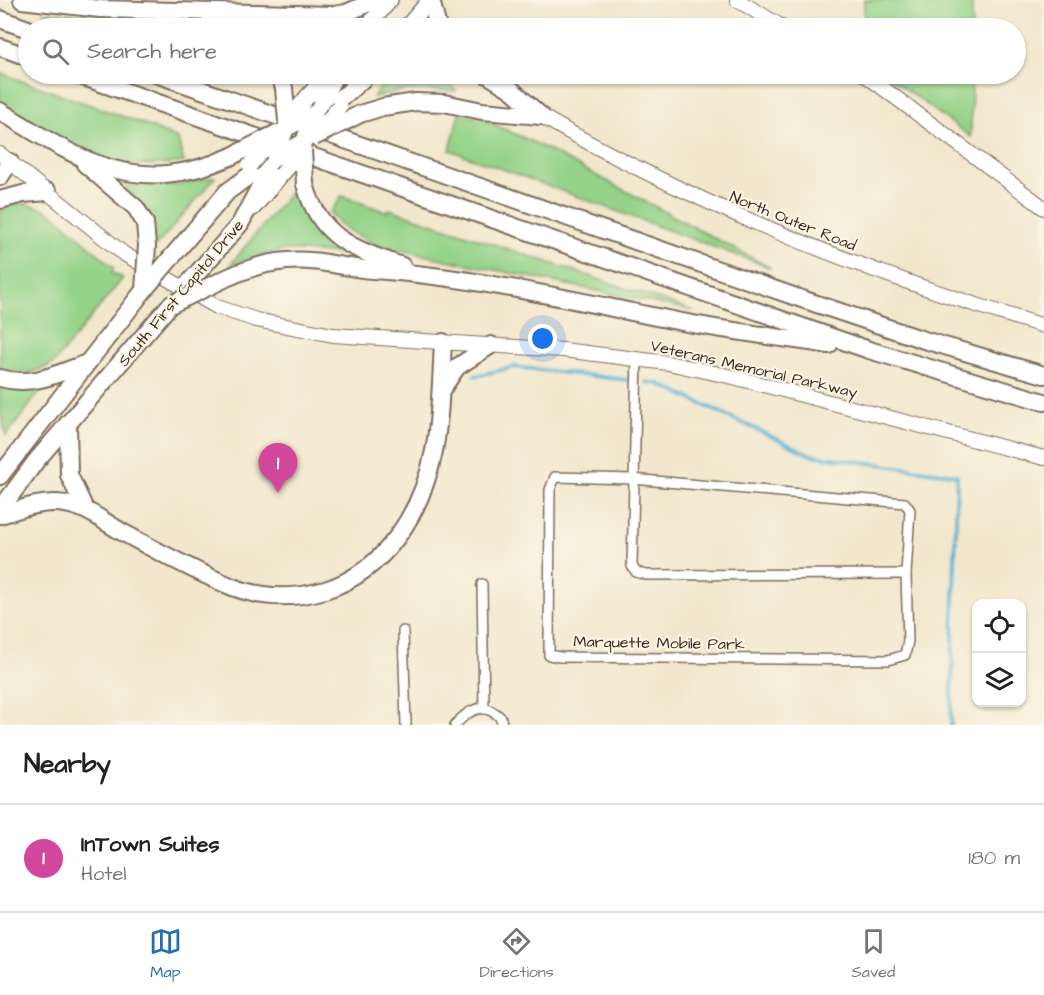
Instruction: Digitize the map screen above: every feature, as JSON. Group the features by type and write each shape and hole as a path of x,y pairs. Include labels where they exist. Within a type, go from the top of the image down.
{"highway":[{"path":"22,0 100,9 334,15 346,13 376,0"},
{"path":"430,0 435,18"},
{"path":"192,13 215,18"},
{"path":"0,19 18,25"},
{"path":"0,47 18,53"},
{"path":"104,84 868,350 1044,402"},
{"path":"185,84 799,298 1044,375"},
{"path":"282,84 283,128"},
{"path":"332,84 307,143 305,184 315,211 345,244 423,273"},
{"path":"77,158 115,171 159,175 201,168 230,158 354,84"},
{"path":"502,84 541,116"},
{"name":"South First Capitol Drive","path":"0,476 144,290 227,192 266,167 360,114 383,107 416,102 444,103 482,111 541,116"},
{"path":"0,111 77,158 136,208 145,224 147,246 144,290"},
{"name":"South First Capitol Drive","path":"0,510 68,423 240,224 283,128"},
{"path":"0,177 5,158"},
{"path":"0,200 23,194 48,192"},
{"path":"170,305 262,265 288,261 319,261 360,269 423,273 528,290 725,330 868,350"},
{"path":"0,515 44,503 84,507 150,547 240,589 266,595 297,596 331,588 349,580 380,559 393,545 413,512 434,453 443,342"},
{"path":"440,393 457,367 491,345"},
{"path":"1003,363 1044,368"},
{"path":"0,378 15,382 34,382 85,364"},
{"path":"68,423 69,475 84,507"}],"main road":[{"path":"375,18 390,0"},
{"path":"415,18 430,0"},
{"path":"307,143 323,104 326,84"},
{"path":"266,167 283,128"}],"street":[{"path":"737,0 767,18"},
{"path":"877,84 1044,208"},
{"name":"North Outer Road","path":"541,116 614,158 736,216 842,260 964,303 1044,326"},
{"name":"Veterans Memorial Parkway","path":"5,158 124,254 197,296 234,313 307,332 637,358 733,377 1044,458"},
{"path":"637,358 632,479 632,566 636,572 646,575 906,574"},
{"name":"Marquette Mobile Park","path":"555,477 632,479 905,503 910,510 906,574 908,641 905,655 888,660 560,657 549,655 550,490 555,477"},
{"path":"482,584 484,709"},
{"path":"403,632 406,725"},
{"path":"455,725 466,712 476,708 494,710 501,718 502,725"}],"green space":[{"path":"864,0 972,0 972,18 864,18"},
{"path":"42,12 128,18 61,18"},
{"path":"0,73 18,79 18,84 31,84 141,123 178,139 184,162 133,164 98,156 47,131 0,102"},
{"path":"383,84 449,84 456,91 408,90 373,97"},
{"path":"899,84 972,84 971,137"},
{"path":"459,113 482,119 535,143 771,268 450,150"},
{"path":"214,177 155,247 146,209 123,185 177,185"},
{"path":"293,189 311,223 342,254 287,250 259,255 230,265"},
{"path":"342,196 387,212 389,209 694,311 375,245 344,228 330,213"},
{"path":"24,203 44,209 57,217 114,268 112,273 123,278 54,363 41,370 21,373 0,367 0,211 14,204"},
{"path":"0,385 21,390 42,389 6,436 0,409"}],"waterway":[{"path":"475,376 514,367 627,380"},
{"path":"646,382 659,384 811,455 957,475 951,725"}],"place":[{"name":"InTown Suites","path":"278,493"}]}
